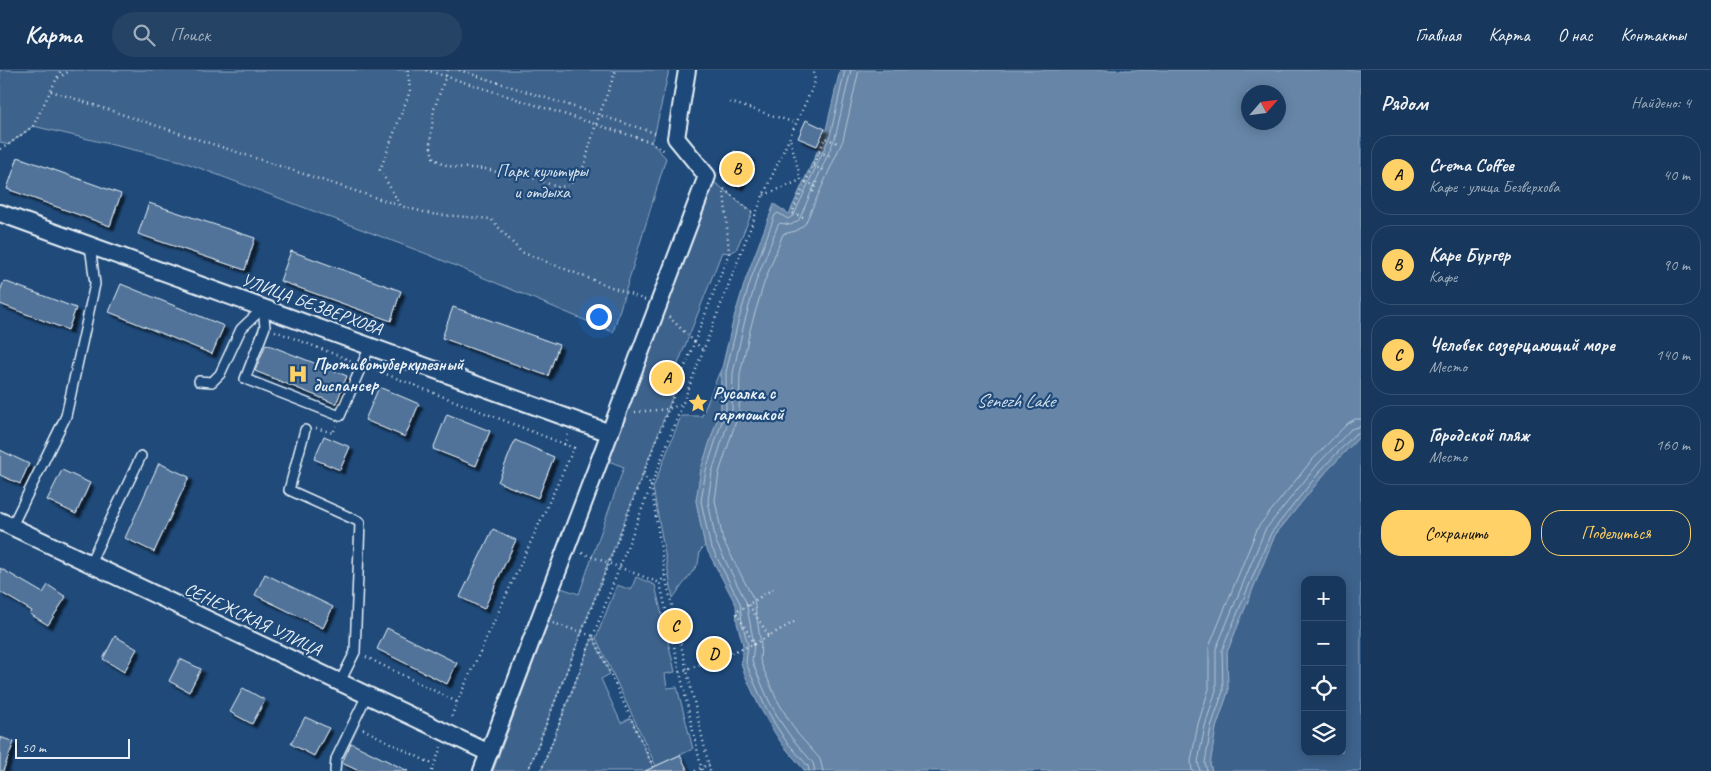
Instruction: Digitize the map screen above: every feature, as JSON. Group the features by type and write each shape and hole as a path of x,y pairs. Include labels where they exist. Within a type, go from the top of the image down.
{"street":[{"path":"482,771 707,176 676,138 686,70"},
{"name":"УЛИЦА БЕЗВЕРХОВА","path":"0,213 610,433"},
{"name":"СЕНЕЖСКАЯ УЛИЦА","path":"6,523 489,753"}],"lane":[{"path":"6,523 66,416 95,284 90,245"},
{"path":"263,308 266,327 245,379 340,416 370,346"},
{"path":"199,381 212,382 220,374 241,329 263,308"},
{"path":"305,430 289,490 360,522 355,652 340,682"},
{"path":"90,563 142,456"},
{"path":"335,771 336,759 367,695"}],"path":[{"path":"0,149 33,126 61,70"},
{"path":"57,78 71,70"},
{"path":"400,206 380,170 410,91 408,70"},
{"path":"426,70 650,142 667,152"},
{"path":"448,70 434,109 430,144 433,157 440,163 454,167 487,169 509,176 534,178 557,187 567,186 574,181 584,166 596,124 616,70"},
{"path":"459,70 654,133"},
{"path":"541,771 755,215 815,82 814,70"},
{"path":"51,91 400,206 430,214 491,219 521,252 658,306 703,350"},
{"path":"730,102 796,123"},
{"path":"789,138 801,180"},
{"path":"803,217 792,212 825,138 840,144"},
{"path":"819,152 833,157"},
{"path":"813,166 826,171"},
{"path":"763,196 801,180 816,186"},
{"path":"814,192 818,180"},
{"path":"528,771 729,253 724,189 755,215"},
{"path":"266,327 574,448 457,702 355,652"},
{"path":"617,414 668,409 682,404"},
{"path":"305,430 314,427 333,433 340,416"},
{"path":"642,474 651,484 665,575 710,771"},
{"path":"567,547 660,583"},
{"path":"665,575 660,583 702,769"},
{"path":"754,644 736,612 773,590"},
{"path":"749,604 769,636"},
{"path":"540,618 593,636 655,771"},
{"path":"680,672 754,644 794,622"},
{"path":"353,724 434,766"},
{"path":"695,771 709,764"}],"green space":[{"name":"Парк культуры и отдыха","path":"0,70 669,70 655,133 651,142 666,158 613,332 427,254 181,161 33,126 8,145 0,142"},
{"path":"713,181 752,212 751,215 736,250 729,253 722,252 674,374 664,371 660,383 675,390 528,771 493,771 561,588 579,594 624,467 606,460"},
{"path":"721,372 721,408 701,469 696,501 705,546 700,551 698,564 673,598 653,488 681,416 702,416"},
{"path":"1361,435 1361,771 1212,771 1210,764 1216,728 1228,692 1227,652 1275,535 1326,472"},
{"path":"636,577 655,585 675,672 665,674 667,688 677,687 693,749 656,766 596,638 617,585 631,590"},
{"path":"593,636 610,674 601,679 621,723 631,718 655,771 541,771"}],"water":[{"name":"Senezh Lake","path":"840,70 1361,70 1361,435 1326,472 1275,535 1227,652 1228,692 1216,728 1210,764 1212,771 805,771 782,744 759,706 745,675 741,663 743,645 737,623 736,605 705,546 696,501 701,469 721,408 721,372 733,321 746,278 774,204 789,214 825,134"}],"building":[{"path":"806,120 825,129 817,146 798,138"},
{"path":"734,151 750,157 740,186 723,180"},
{"path":"18,157 121,194 110,226 7,189"},
{"path":"149,203 255,238 245,270 138,234"},
{"path":"291,251 401,291 391,321 280,281"},
{"path":"4,281 76,308 68,330 0,304 0,291"},
{"path":"121,284 224,326 212,354 109,312"},
{"path":"453,307 559,345 548,376 442,338"},
{"path":"266,344 347,376 336,404 255,371"},
{"path":"379,387 419,404 405,437 365,420"},
{"path":"447,414 490,431 476,466 433,449"},
{"path":"324,436 350,447 340,470 314,459"},
{"path":"515,440 554,457 538,498 498,482"},
{"path":"0,450 29,464 20,484 0,475"},
{"path":"159,463 189,477 154,552 125,538"},
{"path":"62,470 90,483 76,514 47,500"},
{"path":"493,529 516,540 484,609 460,597"},
{"path":"0,568 43,593 48,585 66,597 48,625 30,614 32,611 0,592"},
{"path":"265,574 333,607 323,628 255,595"},
{"path":"387,628 457,663 447,684 377,649"},
{"path":"115,636 137,649 124,672 103,659"},
{"path":"180,659 201,669 189,692 169,681"},
{"path":"243,688 265,700 252,724 230,712"},
{"path":"305,717 329,728 314,756 291,744"},
{"path":"0,737 14,742 3,771 0,771"},
{"path":"351,743 408,771 359,771 342,763"},
{"path":"680,755 688,771 645,771"}],"place":[{"name":"Каре Бургер","path":"737,169"},
{"name":"Противотуберкулезный диспансер","path":"298,374"},
{"name":"Crema Coffee","path":"667,378"},
{"name":"Русалка с гармошкой","path":"698,403"},
{"name":"Человек созерцающий море","path":"675,626"},
{"name":"Городской пляж","path":"714,654"}]}
